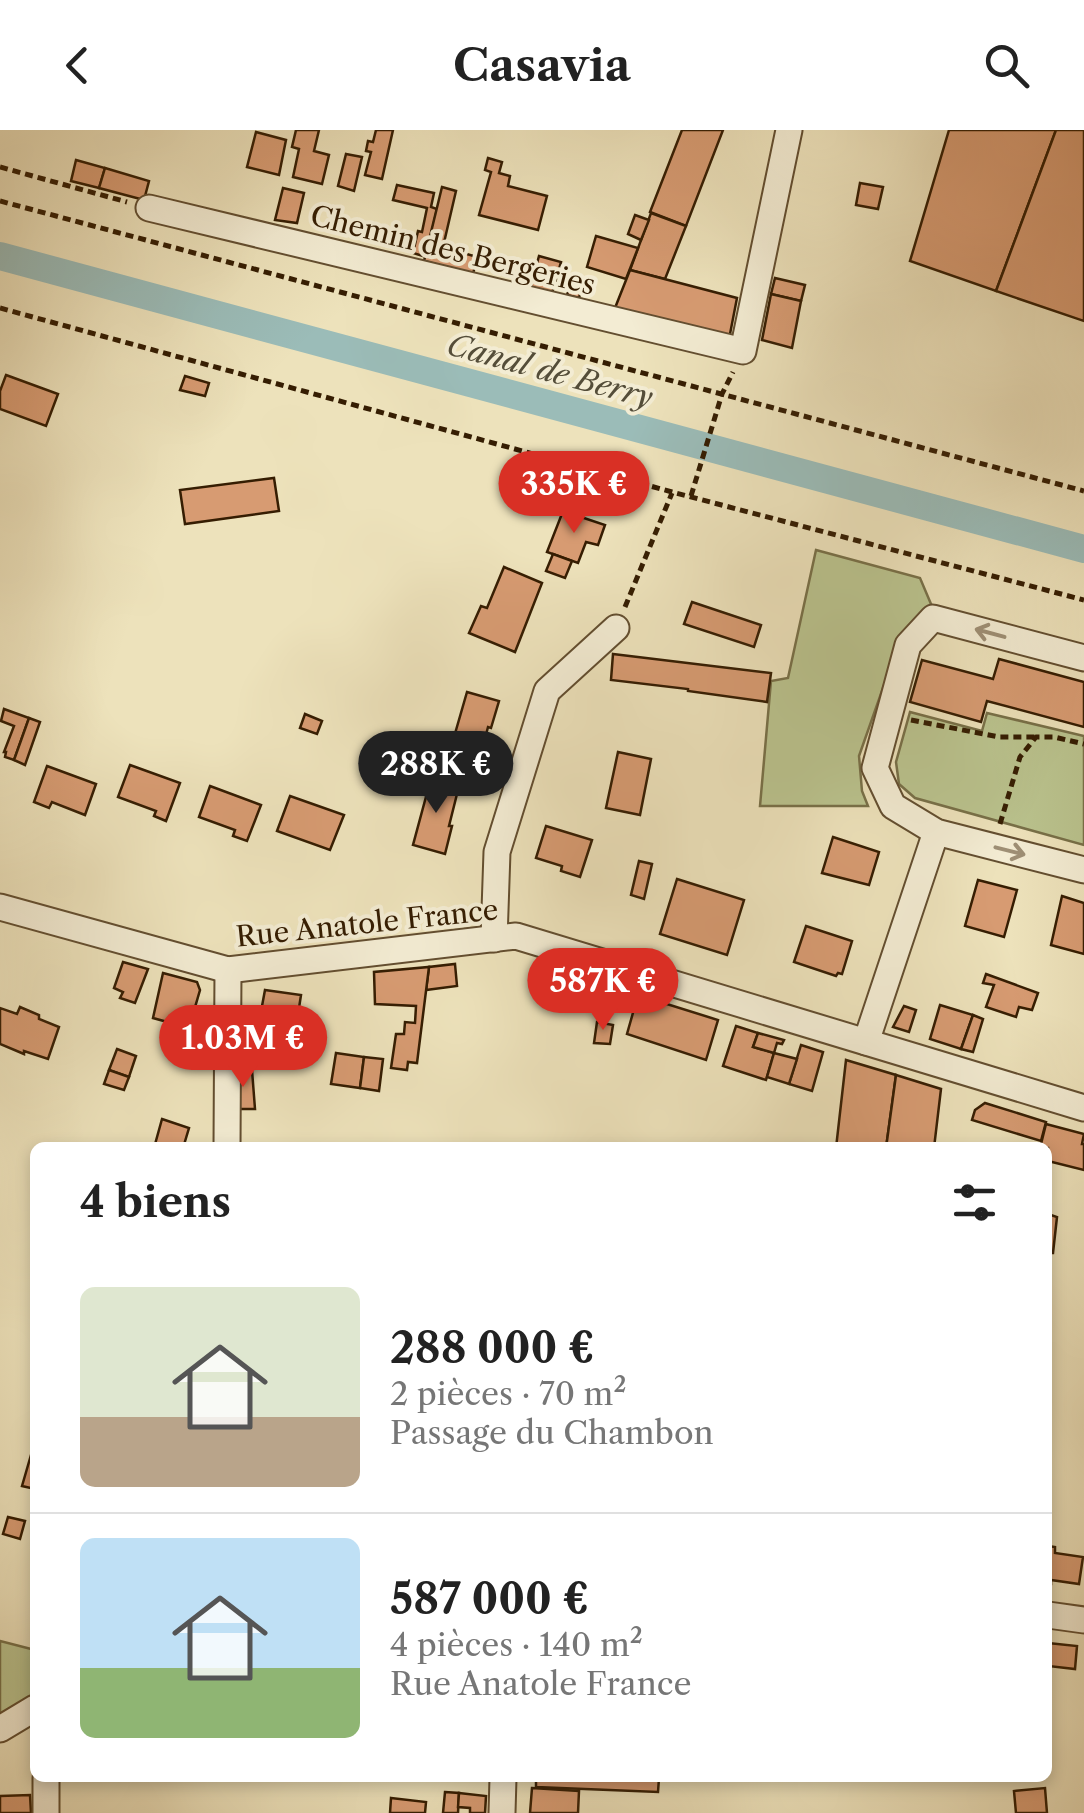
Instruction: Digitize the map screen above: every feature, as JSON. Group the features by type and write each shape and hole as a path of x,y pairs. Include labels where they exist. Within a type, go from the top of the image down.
{"street":[{"name":"Chemin des Bergeries","path":"149,208 743,351 789,130"},
{"path":"1084,658 933,618 908,645 876,768 893,806 936,832 1084,870"},
{"path":"494,939 497,852 547,691 616,628"},
{"path":"866,1042 936,832"},
{"name":"Rue Anatole France","path":"0,907 228,970 516,936 1084,1108"},
{"path":"227,1142 228,970"},
{"path":"1052,1616 1084,1620"},
{"path":"0,1729 30,1711"},
{"path":"46,1782 46,1813"},
{"path":"502,1813 503,1782"}],"path":[{"path":"0,168 149,208"},
{"path":"0,201 1084,491"},
{"path":"0,308 1084,600"},
{"path":"691,496 722,394"},
{"path":"616,628 672,492"},
{"path":"890,712 940,727 999,736 1054,736 1084,744"},
{"path":"993,846 1020,758 1036,738"}],"green space":[{"path":"816,550 920,578 931,604 901,637 859,756 862,791 868,806 760,806 771,681 788,678"},
{"path":"910,712 982,731 987,713 1084,736 1084,845 915,798 899,784 896,762"},
{"path":"0,1641 30,1649 30,1704 0,1722"}],"building":[{"path":"296,130 319,130 314,151 329,155 322,184 293,177 299,149 292,147"},
{"path":"376,130 393,130 382,179 365,175 371,152 366,151 368,141 373,142"},
{"path":"682,130 723,130 686,226 650,212"},
{"path":"949,130 1056,130 996,291 910,261"},
{"path":"1056,130 1084,130 1084,321 996,291"},
{"path":"256,132 286,140 279,175 247,167"},
{"path":"346,154 362,157 354,191 338,186"},
{"path":"488,158 502,162 499,173 510,176 508,186 547,196 538,230 479,215 491,172 485,170"},
{"path":"76,160 105,168 99,188 71,181"},
{"path":"105,168 149,181 144,200 99,188"},
{"path":"860,183 883,187 878,209 856,205"},
{"path":"397,185 434,193 431,207 437,209 426,257 413,253 427,208 393,200"},
{"path":"442,187 456,191 443,247 477,257 473,274 424,261"},
{"path":"283,188 304,193 297,223 275,220"},
{"path":"651,213 686,226 665,279 630,270"},
{"path":"635,215 649,220 641,240 628,234"},
{"path":"596,236 638,248 626,279 587,267"},
{"path":"539,256 561,262 552,293 530,289"},
{"path":"630,270 737,298 730,334 726,338 615,308"},
{"path":"573,275 584,278 579,298 567,295"},
{"path":"775,278 805,285 801,301 771,294"},
{"path":"771,294 801,301 792,348 762,340"},
{"path":"6,375 58,394 46,426 0,409 0,391"},
{"path":"185,376 209,383 205,396 180,390"},
{"path":"274,478 279,511 185,524 180,490"},
{"path":"563,511 605,525 598,545 586,542 578,563 547,552"},
{"path":"553,554 572,561 565,578 546,571"},
{"path":"504,567 542,583 515,652 469,633 481,606 487,608"},
{"path":"692,602 761,625 754,647 684,624"},
{"path":"613,654 771,673 767,702 611,680"},
{"path":"999,659 1084,682 1084,727 987,701 981,722 910,702 922,660 993,679"},
{"path":"467,692 499,701 478,766 444,757 448,743 452,744"},
{"path":"4,709 29,718 14,760 5,757 4,752 14,726 1,721"},
{"path":"305,714 322,721 317,734 300,728"},
{"path":"29,718 40,722 25,765 14,760"},
{"path":"618,752 651,759 640,815 606,808"},
{"path":"130,765 180,783 166,821 154,816 156,811 118,797"},
{"path":"47,766 96,784 85,815 52,802 49,808 34,802"},
{"path":"426,778 459,786 445,854 413,845 427,793 422,792"},
{"path":"210,786 261,805 247,841 233,836 235,830 199,817"},
{"path":"290,796 344,815 330,850 277,831"},
{"path":"546,826 592,840 580,877 536,858"},
{"path":"833,837 879,852 869,885 822,873"},
{"path":"639,861 652,864 644,899 631,895"},
{"path":"677,879 744,900 727,955 660,934"},
{"path":"978,880 1017,890 1004,937 965,926"},
{"path":"1062,896 1084,903 1084,954 1051,945"},
{"path":"806,926 852,941 842,974 836,976 794,962"},
{"path":"123,962 148,969 135,1003 120,998 123,992 114,988"},
{"path":"455,964 457,986 426,990 429,967"},
{"path":"429,967 417,1063 408,1062 407,1070 391,1068 396,1034 404,1034 405,1022 415,1023 416,1006 375,1004 374,972"},
{"path":"163,973 197,982 200,990 189,1028 153,1018"},
{"path":"986,974 1038,993 1032,1010 1019,1007 1016,1017 986,1007 994,985 983,983"},
{"path":"265,990 301,995 291,1060 236,1053 239,1022 268,1025 270,1008 262,1006"},
{"path":"638,995 718,1020 706,1060 627,1034"},
{"path":"940,1005 973,1015 961,1049 930,1039"},
{"path":"904,1006 916,1010 909,1032 893,1027"},
{"path":"20,1007 59,1027 48,1059 0,1044 0,1008 17,1014"},
{"path":"973,1015 983,1019 973,1052 961,1049"},
{"path":"597,1022 613,1025 610,1044 594,1043"},
{"path":"736,1026 758,1033 753,1047 774,1053 766,1080 723,1066"},
{"path":"758,1033 784,1040 777,1043 774,1053 753,1047"},
{"path":"801,1045 823,1052 812,1091 789,1084"},
{"path":"117,1049 136,1056 129,1077 109,1070"},
{"path":"336,1053 364,1057 360,1088 331,1084"},
{"path":"774,1053 797,1059 789,1084 767,1077"},
{"path":"364,1057 383,1059 379,1091 360,1088"},
{"path":"846,1060 896,1075 887,1142 837,1142"},
{"path":"109,1070 129,1077 124,1090 104,1084"},
{"path":"252,1070 255,1109 232,1109 232,1071"},
{"path":"896,1075 941,1089 935,1142 887,1142"},
{"path":"985,1103 1046,1122 1041,1141 972,1120 975,1110"},
{"path":"162,1119 189,1128 185,1142 156,1142"},
{"path":"1046,1124 1084,1134 1084,1170 1052,1162 1052,1142 1042,1142"},
{"path":"1052,1215 1057,1217 1052,1253"},
{"path":"30,1458 30,1488 22,1486"},
{"path":"8,1517 25,1521 20,1539 3,1534"},
{"path":"1052,1547 1055,1553 1083,1557 1079,1584 1052,1580"},
{"path":"1052,1643 1077,1646 1075,1669 1052,1666"},
{"path":"536,1782 659,1782 658,1792 536,1787"},
{"path":"532,1788 579,1791 578,1813 530,1813"},
{"path":"1045,1788 1047,1813 1016,1813 1014,1791"},
{"path":"445,1792 459,1793 458,1813 443,1813"},
{"path":"459,1793 486,1796 485,1813 470,1813 470,1808 458,1807"},
{"path":"30,1795 31,1813 0,1813 0,1796"},
{"path":"391,1798 426,1802 425,1813 390,1813"}],"waterway":[{"name":"Canal de Berry","path":"0,256 1084,549"}]}
